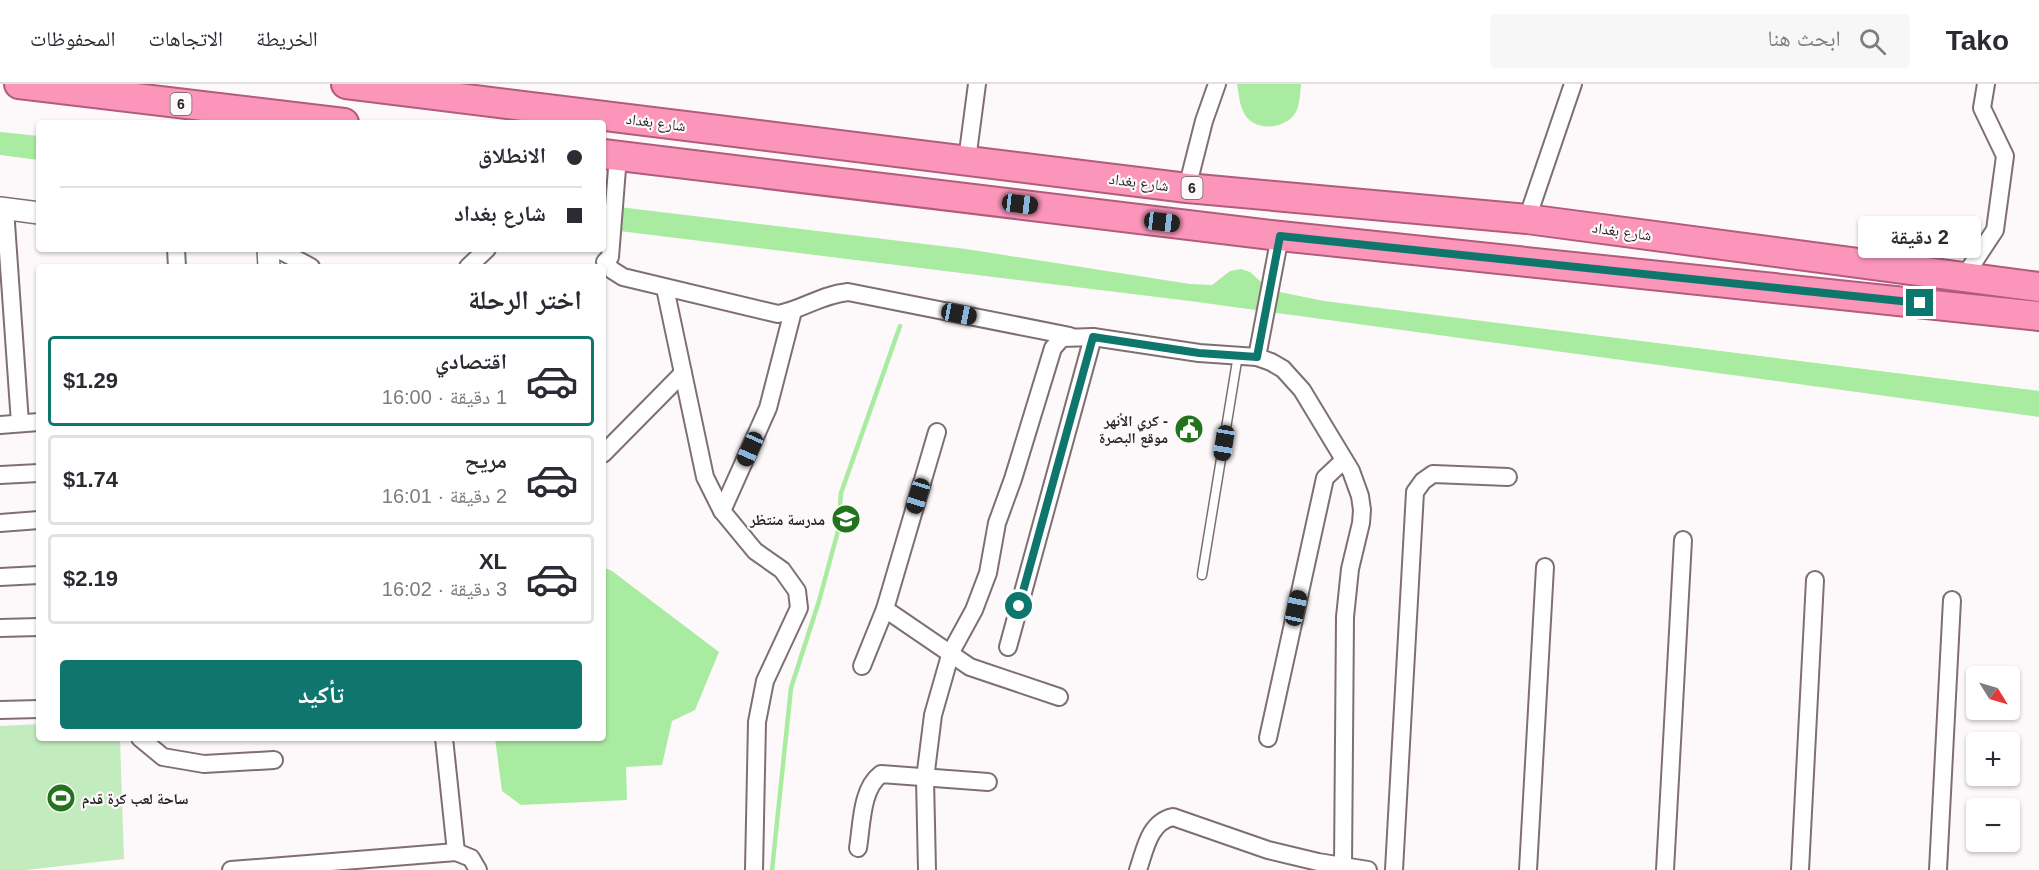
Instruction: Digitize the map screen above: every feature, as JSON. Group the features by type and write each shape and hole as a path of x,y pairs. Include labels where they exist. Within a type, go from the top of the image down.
{"highway":[{"name":"6","path":"19,84 288,120"},
{"name":"شارع بغداد","path":"346,84 1187,188 1527,219 2039,287"},
{"path":"612,162 1280,236 2039,316"}],"street":[{"path":"967,160 977,84"},
{"path":"1187,188 1204,121 1217,84"},
{"path":"1527,219 1573,84"},
{"path":"1964,277 1995,230 2005,156 1982,108 1986,84"},
{"path":"612,162 608,269 623,277 778,314 793,312 832,294 848,292 1070,336 1093,337 1199,353 1257,357 1271,362 1293,379 1344,460 1356,483 1362,510 1350,569 1345,617 1342,868"},
{"path":"20,423 7,326 3,208 36,213"},
{"path":"1257,357 1280,236"},
{"path":"283,252 305,264"},
{"path":"471,264 483,252"},
{"path":"665,288 705,477 722,511 755,551 782,570 797,591 799,608 765,681 757,722 754,870"},
{"path":"722,511 768,408 793,312"},
{"path":"927,870 925,779 933,715 951,652 974,610 988,573 997,524 1053,348 1062,338 1070,336"},
{"path":"1008,647 1093,337"},
{"path":"606,451 683,373"},
{"path":"0,425 36,422"},
{"path":"862,666 885,609 937,432"},
{"path":"1268,738 1324,478 1344,460"},
{"path":"0,476 36,473"},
{"path":"1394,870 1415,492 1432,474 1508,477"},
{"path":"0,523 36,520"},
{"path":"1665,870 1683,540"},
{"path":"1528,870 1545,567"},
{"path":"0,577 36,575"},
{"path":"1800,870 1815,580"},
{"path":"1938,870 1952,600"},
{"path":"885,609 970,667 1059,697"},
{"path":"0,628 36,627"},
{"path":"0,710 36,709"},
{"path":"143,741 163,758 204,764 274,760"},
{"path":"444,741 456,852"},
{"path":"858,848 865,804 872,781 881,774 988,782"},
{"path":"1138,870 1154,827 1159,822 1173,817 1268,850 1342,868 1368,870"},
{"path":"231,870 350,866 456,852 471,858 478,870"}],"lane":[{"path":"1202,575 1238,355"}],"shaded area":[{"path":"1237,84 1301,84 1296,112 1285,123 1261,126 1254,123 1247,118 1242,108"},
{"path":"0,132 36,136 36,160 0,155"},
{"path":"606,205 966,249 1190,284 1212,285 1230,271 1241,269 1250,272 1270,290 1324,301 2039,391 2039,417 1190,301 606,229"},
{"path":"606,568 719,652 695,710 672,721 662,765 626,767 627,800 521,805 502,791 495,741 606,741"},
{"name":"ساحة لعب كرة قدم","path":"36,724 36,741 120,741 124,859 26,870 0,870 0,726"}],"waterway":[{"path":"772,870 791,688 819,601 838,531 841,493 900,326"}],"place":[{"name":"كري الأنهر - موقع البصرة","path":"1189,429"},
{"name":"مدرسة منتظر","path":"846,519"},
{"name":"ساحة لعب كرة قدم","path":"61,798"}],"route":[{"path":"1019,606 1093,337 1199,353 1257,357 1280,236 1920,303"}]}
